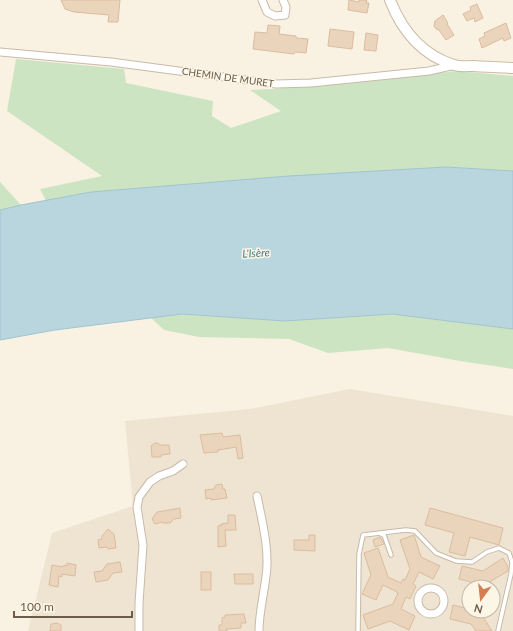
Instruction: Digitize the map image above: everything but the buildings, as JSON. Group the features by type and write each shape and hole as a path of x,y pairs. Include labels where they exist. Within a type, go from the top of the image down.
{"street":[{"path":"262,0 266,12 276,16 285,15 286,7 283,0"},
{"path":"390,0 394,11 405,30 416,44 429,54 455,66 513,68"},
{"name":"CHEMIN DE MURET","path":"0,52 127,64 276,84 311,83 430,71 455,66"},
{"path":"139,631 139,603 143,545 137,507 138,501 150,482 159,476 173,471 183,464"},
{"path":"257,496 264,525 266,564 259,631"}],"lane":[{"path":"358,631 360,554 362,535 406,530 415,531 436,553 456,561 472,562 486,552 499,548 509,553 512,562 511,574 498,631"},
{"path":"378,533 384,535 391,555"}],"shaded area":[{"path":"350,389 513,416 513,631 28,631 52,533 133,506 125,421 250,409"}],"green space":[{"path":"16,59 124,69 126,83 213,101 212,116 231,128 281,111 250,90 458,71 513,76 513,171 446,167 91,192 46,201 40,189 102,176 7,111"},
{"path":"0,182 21,205 0,210"},
{"path":"182,314 285,321 392,314 513,329 513,369 388,348 328,353 289,339 199,337 164,330 151,318"}],"water":[{"name":"L'Isère","path":"446,167 513,171 513,329 392,314 285,321 182,314 55,330 0,340 0,210 91,192 289,176"}]}
